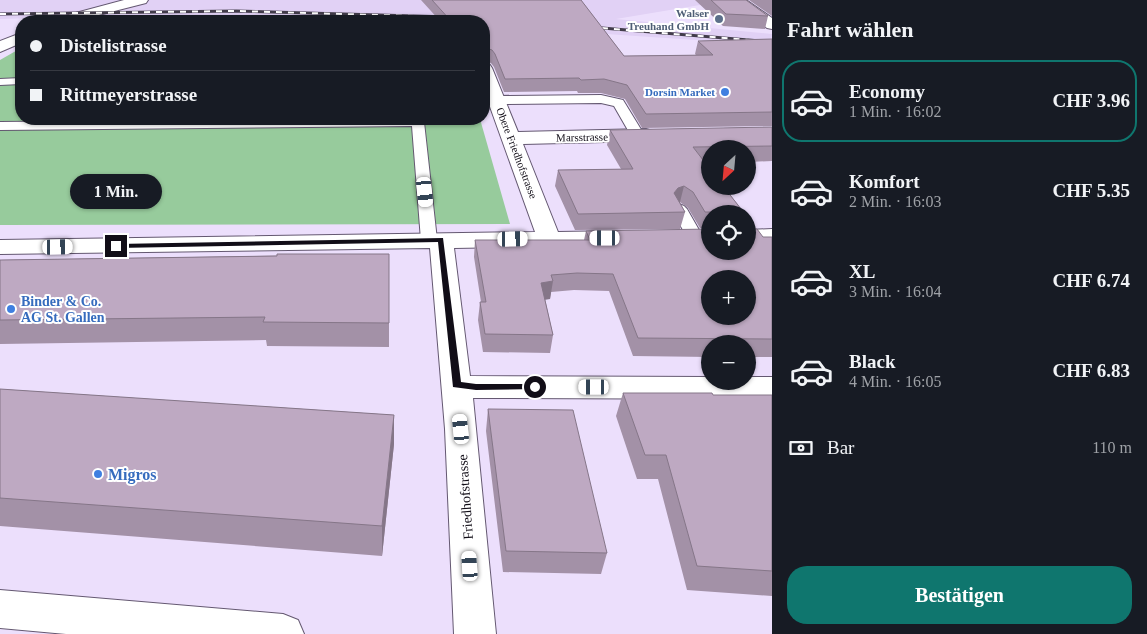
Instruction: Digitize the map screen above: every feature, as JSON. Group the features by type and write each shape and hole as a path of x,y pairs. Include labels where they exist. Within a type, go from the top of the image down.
{"street":[{"path":"83,15 142,0"},
{"path":"737,0 772,25"},
{"path":"0,47 15,40"},
{"name":"Obere Friedhofstrasse","path":"490,83 548,238"},
{"name":"Marsstrasse","path":"512,138 667,135"},
{"path":"756,237 772,236"},
{"path":"669,237 701,237"},
{"path":"0,247 642,238"},
{"name":"Friedhofstrasse","path":"435,240 456,385 475,634"},
{"path":"456,385 476,387 772,388"},
{"path":"0,609 282,634"}],"lane":[{"path":"0,82 15,81"},
{"path":"497,100 612,100 619,103 638,136"},
{"path":"0,126 67,125"},
{"path":"418,125 435,240"},
{"path":"679,209 701,235"}],"shaded area":[{"path":"0,0 723,0 616,19 772,34 772,45 490,26 490,15 15,15 15,19 0,19"}],"green space":[{"path":"15,51 15,125 482,125 510,224 0,225 0,60"}],"building":[{"path":"432,0 581,0 624,56 713,55 698,41 772,39 772,112 646,114 627,85 604,79 505,79 495,54 490,49 490,15 446,15"},
{"path":"711,0 746,0 768,16 726,14"},
{"path":"772,127 772,146 756,146 756,140 701,140 701,147 693,147 701,157 701,195 730,195 738,205 701,205 693,192 684,186 678,188 674,193 685,212 578,214 558,170 633,169 610,130"},
{"path":"701,229 701,260 756,260 756,229 763,237 772,237 772,339 756,339 756,335 701,335 701,338 638,338 613,274 577,273 551,275 553,281 541,283 553,335 485,334 480,302 486,302 475,240 590,240 586,231"},
{"path":"277,254 389,254 389,323 263,322 265,317 0,320 0,260 277,256"},
{"path":"0,389 394,415 382,526 0,498"},
{"path":"623,393 772,395 772,571 697,566 666,455 645,455"},
{"path":"488,409 573,410 607,553 506,551"}],"railway":[{"path":"0,14 236,11 379,15"},
{"path":"590,27 772,42"}],"place":[{"name":"Walser Treuhand GmbH","path":"719,19"},
{"name":"Dorsin Market","path":"725,92"},
{"name":"Binder & Co. AG St. Gallen","path":"11,309"},
{"name":"Migros","path":"98,474"}],"route":[{"path":"116,246 441,240 456,385 535,387"}]}
